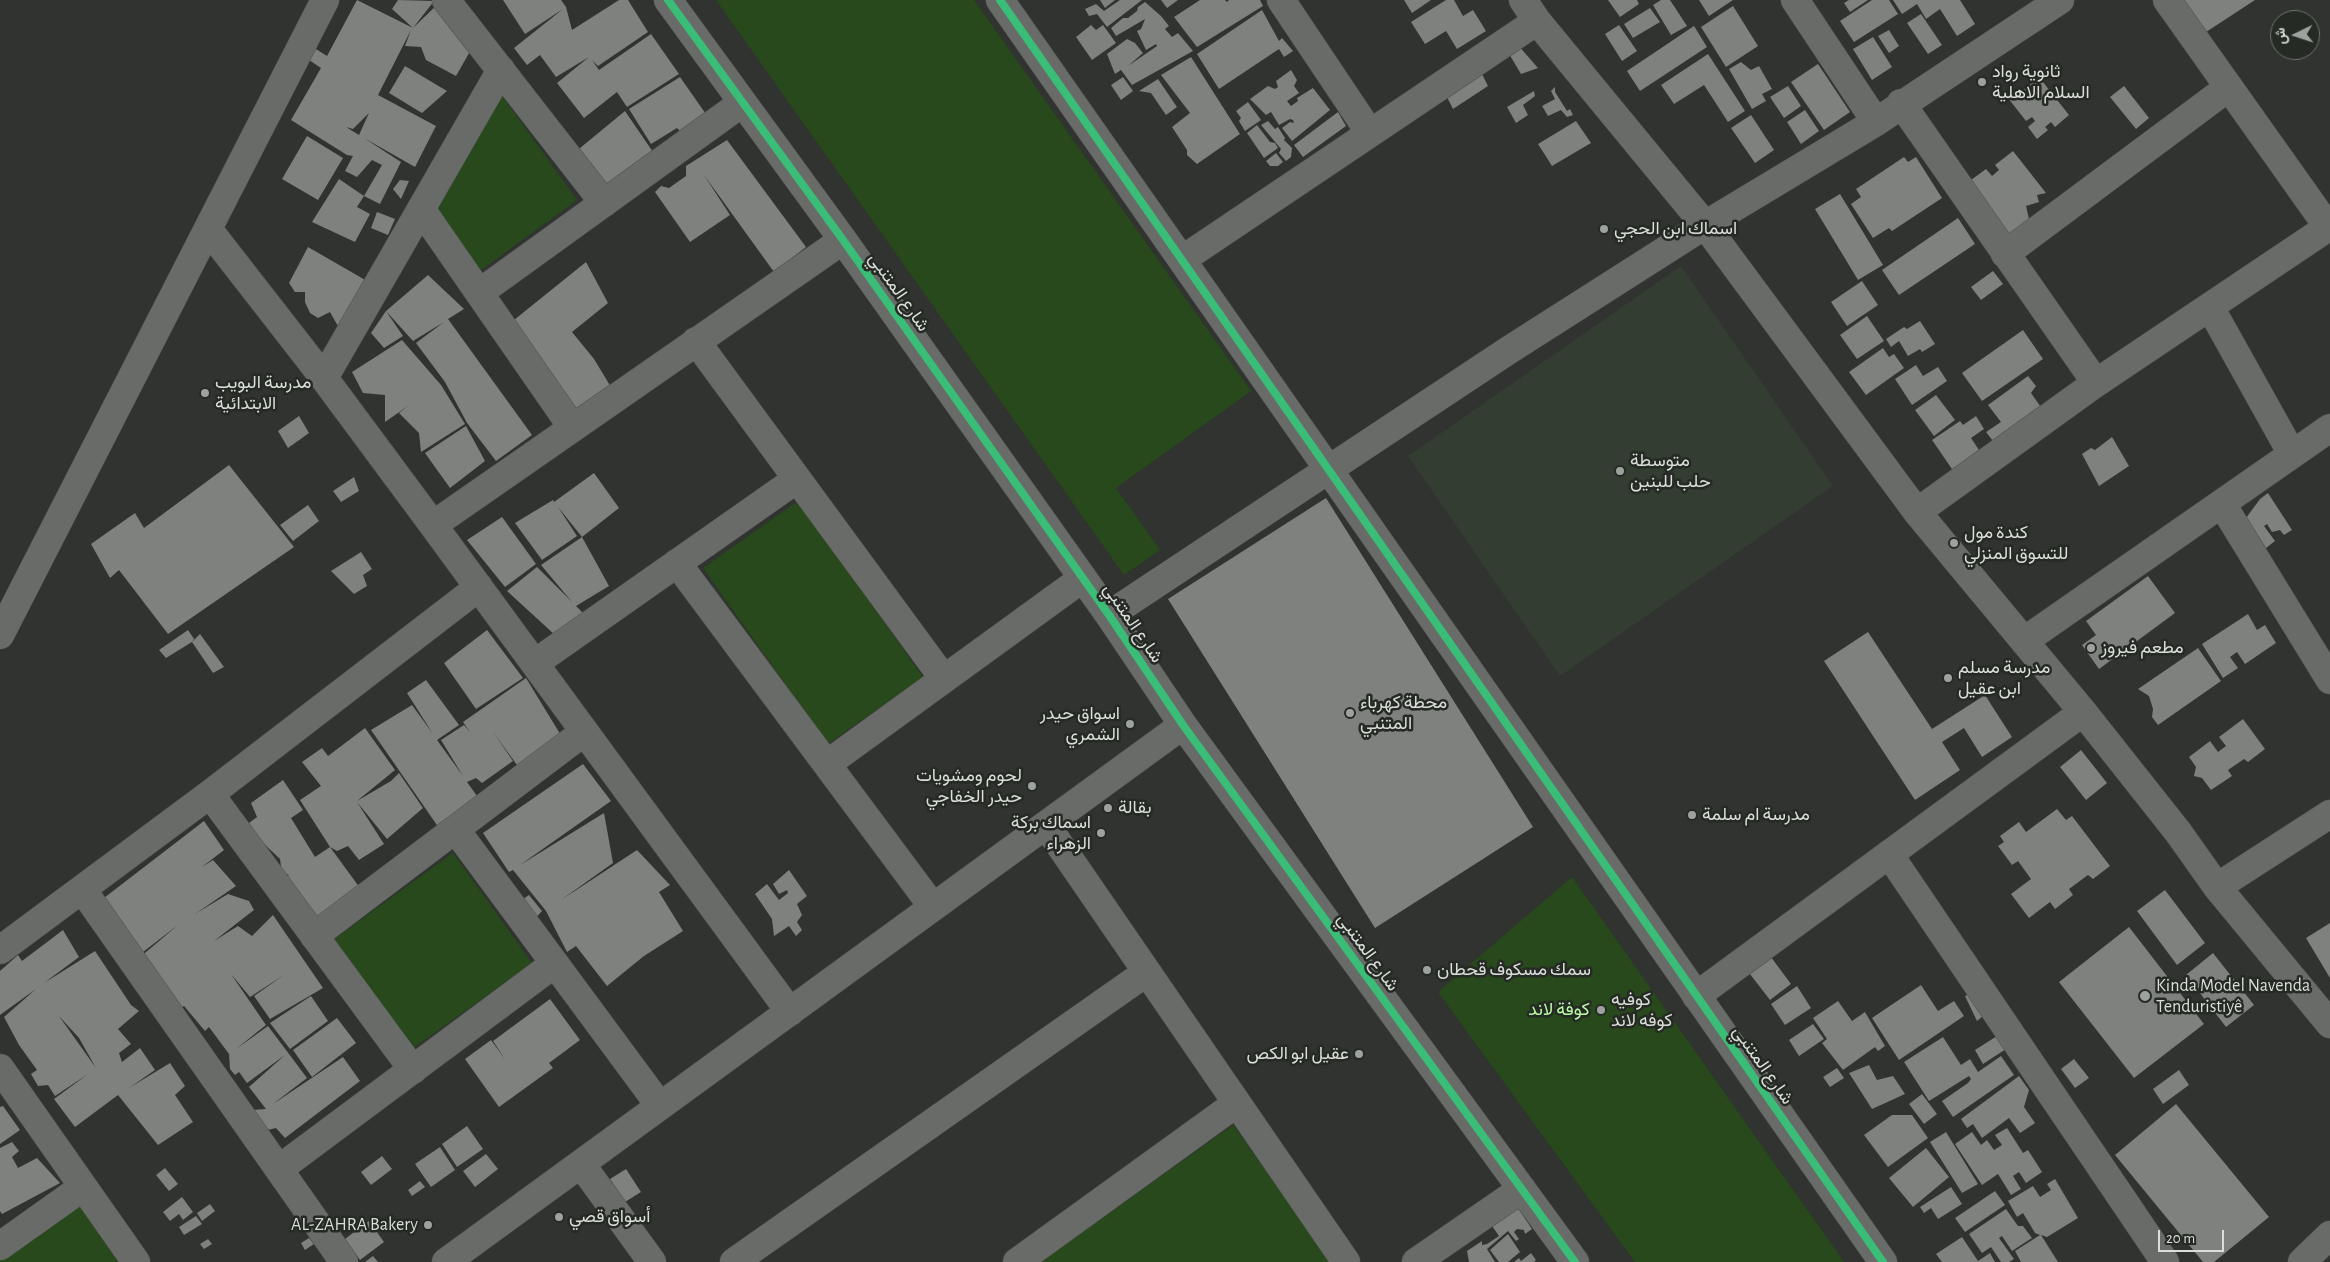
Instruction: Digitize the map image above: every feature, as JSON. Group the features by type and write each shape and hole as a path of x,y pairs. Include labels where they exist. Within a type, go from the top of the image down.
{"street":[{"path":"0,635 325,0"},
{"path":"446,0 604,203"},
{"name":"شارع المتنبي","path":"668,0 843,240 1109,614 1183,725 1575,1262"},
{"name":"شارع المتنبي","path":"1000,0 1330,468 1883,1262"},
{"path":"1281,0 1370,133"},
{"path":"1795,0 1876,122"},
{"path":"1109,614 1705,224 1876,122 1901,103 2060,0"},
{"path":"1918,512 2096,383 2329,227 2167,0"},
{"path":"1183,260 1370,133 1530,10 1705,224 1918,512 2083,712 2178,832 2217,887 2330,1024"},
{"path":"324,378 501,70"},
{"path":"2004,254 2229,86"},
{"path":"479,293 742,103"},
{"path":"1901,103 2004,254 2096,383"},
{"path":"421,209 572,427"},
{"path":"208,229 324,378 434,525 790,1012"},
{"path":"434,525 572,427 843,240"},
{"path":"2210,307 2292,454"},
{"path":"696,341 944,678"},
{"path":"2024,641 2330,428"},
{"path":"535,663 797,479"},
{"path":"2222,504 2330,680"},
{"path":"677,563 933,907"},
{"path":"826,764 1083,578"},
{"path":"0,950 210,794 479,587"},
{"path":"1696,996 2083,712"},
{"path":"453,1260 660,1106 1183,725"},
{"path":"314,936 584,732"},
{"path":"210,794 413,1070"},
{"path":"2217,887 2330,814"},
{"path":"1046,825 1346,1262"},
{"path":"456,830 660,1106"},
{"path":"1889,854 2165,1262"},
{"path":"82,889 344,1262"},
{"path":"279,1169 554,964"},
{"path":"734,1262 1147,972"},
{"path":"0,1068 133,1261"},
{"path":"1017,1262 1237,1103"},
{"path":"581,1164 652,1262"},
{"path":"0,1246 83,1187"},
{"path":"1416,1262 1522,1189"},
{"path":"2302,1262 2330,1235"}],"shaded area":[{"name":"متوسطة حلب للبنين","path":"1681,266 1833,486 1560,676 1408,456"}],"green space":[{"path":"716,0 974,0 1251,391 1116,488 1160,550 1124,575"},
{"path":"497,89 577,200 481,270 435,206"},
{"path":"798,501 923,677 828,744 703,568"},
{"path":"453,853 532,963 412,1049 334,939"},
{"name":"كوفة لاند","path":"1572,877 1844,1262 1635,1262 1438,992"},
{"path":"1233,1125 1331,1262 1041,1262"},
{"path":"81,1203 120,1260 117,1262 0,1262 0,1260"}],"building":[{"path":"357,0 413,28 442,0 472,48 456,76 426,60 421,47 405,46 411,30 378,95 436,126 415,167 364,138 401,162 380,204 364,196 382,165 372,160 357,177 345,171 353,156 347,155 291,120 321,68 309,60 316,49 327,56","holes":["369,113 359,135 346,127 353,129"]},
{"path":"398,0 434,1 413,28 392,9"},
{"path":"503,0 561,0 566,7 572,30 619,0 628,0 648,32 598,66 592,60 599,70 651,34 679,74 627,107 617,92 584,118 557,83 589,57 556,77 540,55 527,65 514,48 563,9 525,34"},
{"path":"1100,0 1115,0 1105,8"},
{"path":"1120,0 1142,0 1107,27 1097,14 1089,16 1085,9 1096,4 1104,11"},
{"path":"1161,0 1178,0 1167,8"},
{"path":"1200,0 1225,0 1227,2 1229,0 1260,0 1263,6 1197,47 1174,17"},
{"path":"1404,0 1431,0 1412,13"},
{"path":"1446,0 1454,0 1463,16 1473,10 1486,31 1457,49 1446,31 1425,44 1411,22"},
{"path":"1608,0 1637,0 1639,4 1620,17"},
{"path":"1661,0 1670,0 1687,26 1671,35 1653,5"},
{"path":"1699,0 1733,0 1709,16"},
{"path":"1849,0 1868,0 1850,12 1844,3"},
{"path":"1872,0 1889,0 1898,14 1854,42 1840,21"},
{"path":"1893,0 1960,0 1975,24 1957,36 1940,9 1926,19 1917,4 1902,14"},
{"path":"2181,0 2255,0 2203,34"},
{"path":"1145,2 1169,26 1165,29 1172,37 1178,33 1193,51 1132,85 1121,70 1115,74 1107,54 1127,39 1135,43 1143,53 1128,66 1157,46 1156,44 1146,50 1137,31 1141,29 1145,19 1116,36 1111,28 1123,18 1128,18"},
{"path":"1733,6 1758,46 1726,67 1701,27"},
{"path":"1650,8 1660,22 1633,38 1624,24"},
{"path":"1262,10 1279,41 1282,38 1293,51 1284,57 1279,49 1219,89 1197,54"},
{"path":"1921,14 1942,45 1928,54 1907,23"},
{"path":"1091,25 1096,30 1103,25 1116,43 1092,60 1076,37"},
{"path":"1619,25 1637,51 1622,61 1605,34"},
{"path":"1694,26 1707,47 1640,91 1627,71"},
{"path":"1889,30 1899,46 1889,53 1878,36"},
{"path":"1873,37 1892,67 1872,80 1853,49"},
{"path":"1517,44 1538,68 1521,74 1508,52"},
{"path":"1708,54 1745,111 1728,122 1704,85 1674,104 1661,85"},
{"path":"1191,57 1240,134 1197,164 1187,155 1187,150 1172,127 1190,113 1161,75"},
{"path":"1741,62 1751,70 1759,66 1772,89 1762,94 1766,101 1752,109 1729,69"},
{"path":"1818,64 1850,112 1824,130 1791,82"},
{"path":"405,66 447,91 422,113 389,93"},
{"path":"1291,70 1297,80 1294,86 1299,93 1287,101 1291,106 1298,101 1297,98 1313,88 1330,110 1292,141 1282,128 1290,122 1294,123 1293,120 1290,119 1279,125 1271,112 1266,115 1250,99 1268,86 1275,89 1278,87 1276,81"},
{"path":"1482,74 1488,86 1453,109 1447,97"},
{"path":"680,77 708,117 683,134 677,128 651,144 629,109"},
{"path":"1123,77 1133,91 1121,100 1111,85"},
{"path":"2039,77 2069,115 2055,127 2051,122 2045,127 2048,130 2037,139 2028,127 2035,121 2032,117 2026,121 2008,98 2017,90 2023,90"},
{"path":"1158,79 1177,107 1166,115 1151,93 1139,91"},
{"path":"1788,86 1801,106 1784,118 1770,97"},
{"path":"2124,86 2149,118 2136,129 2110,97"},
{"path":"1555,87 1555,92 1567,111 1570,109 1573,115 1567,117 1561,110 1548,116 1542,106 1555,99 1551,91"},
{"path":"1534,91 1535,96 1523,105 1528,115 1516,123 1507,107"},
{"path":"1248,102 1261,120 1245,131 1239,121 1241,118 1236,111"},
{"path":"1805,110 1819,131 1801,144 1787,122"},
{"path":"625,111 655,155 601,194 574,153"},
{"path":"1338,112 1346,126 1303,157 1294,145"},
{"path":"1751,115 1774,150 1755,163 1731,128"},
{"path":"1268,121 1275,129 1278,127 1285,138 1284,140 1292,148 1291,157 1286,161 1279,153 1281,149 1261,125"},
{"path":"1576,121 1591,143 1552,166 1538,144"},
{"path":"1257,125 1270,142 1275,143 1278,148 1264,158 1247,133"},
{"path":"307,136 343,158 318,200 282,179"},
{"path":"727,140 806,247 774,272 704,175 730,215 690,242 655,192 661,186 669,188 686,176 686,166"},
{"path":"2013,151 2046,193 2037,195 2039,202 2026,206 2029,219 2008,235 1967,183 1986,169 1992,176 1999,170 1995,165"},
{"path":"1276,153 1283,162 1278,166 1270,166 1266,161"},
{"path":"1904,157 1908,162 1916,157 1942,198 1892,231 1889,228 1873,238 1851,204 1861,197 1856,189"},
{"path":"339,179 364,196 357,207 370,214 355,242 312,222"},
{"path":"400,180 409,181 401,199 393,189"},
{"path":"1840,194 1883,265 1858,280 1815,209"},
{"path":"377,212 395,219 388,235 371,228"},
{"path":"1958,218 1975,244 1899,295 1882,270"},
{"path":"308,247 367,281 339,328 330,312 318,318 310,313 305,302 305,292 295,292 289,283"},
{"path":"586,262 608,303 572,332 594,359 611,387 579,412 514,320"},
{"path":"1993,271 2003,284 1981,300 1971,287"},
{"path":"428,275 464,309 448,319 532,435 496,461 467,423 445,382 416,343 444,322 413,341 386,311"},
{"path":"1862,281 1878,305 1847,326 1831,302"},
{"path":"386,311 403,336 384,348 371,333"},
{"path":"1867,316 1884,341 1857,359 1840,335"},
{"path":"1920,321 1935,344 1922,352 1920,349 1908,356 1899,341 1891,347 1886,339 1904,327 1907,329"},
{"path":"2023,330 2043,359 1982,401 1962,373"},
{"path":"402,340 441,385 465,424 421,452 419,433 399,413 408,406 385,422 385,395 363,393 352,372"},
{"path":"1883,348 1889,357 1894,354 1904,368 1866,395 1849,372"},
{"path":"1916,365 1923,376 1938,367 1947,381 1912,405 1895,379"},
{"path":"2028,376 2036,386 2031,393 2043,410 1996,445 1986,432 2001,422 1988,405"},
{"path":"1936,395 1955,420 1934,436 1915,410"},
{"path":"299,416 309,433 288,448 278,431"},
{"path":"1976,416 1984,429 1971,438 1981,453 1954,472 1932,440 1960,421 1963,425"},
{"path":"466,426 485,461 450,488 425,453"},
{"path":"2112,437 2129,466 2099,486 2082,454 2091,448 2095,450"},
{"path":"229,465 294,547 168,634 119,570 110,578 91,544 135,513 144,528"},
{"path":"594,473 619,508 582,537 558,507 577,536 542,560 515,523 553,500 554,502"},
{"path":"354,477 359,491 341,502 333,491"},
{"path":"2268,493 2292,530 2284,535 2280,530 2272,532 2267,524 2264,526 2275,541 2266,548 2246,518 2260,499"},
{"name":"محطة كهرباء المتنبي","path":"1326,498 1533,827 1375,928 1168,599"},
{"path":"308,505 319,521 293,541 280,525"},
{"path":"502,517 536,564 505,587 467,540"},
{"path":"582,537 609,586 576,606 585,615 555,635 507,591 537,567 572,602 541,565"},
{"path":"361,552 372,569 363,575 367,586 354,594 331,571"},
{"path":"2148,576 2175,613 2099,669 2082,645 2096,635 2086,621"},
{"path":"2248,614 2257,630 2265,625 2276,643 2245,664 2237,652 2230,657 2238,668 2223,678 2202,644"},
{"path":"188,630 194,639 192,642 166,658 159,650"},
{"path":"487,630 523,678 476,709 444,663"},
{"path":"1868,632 1932,729 1985,695 2012,737 1982,757 1964,728 1942,742 1960,770 1915,800 1824,661"},
{"path":"200,634 224,667 213,673 192,642"},
{"path":"2198,648 2221,681 2158,725 2152,717 2153,709 2149,696 2138,689"},
{"path":"526,678 562,737 517,765 493,732 513,761 482,783 476,778 467,782 477,796 439,828 371,730 412,705 433,734 407,693 426,680 459,725 437,740 463,776 441,740 464,725 470,732 463,722"},
{"path":"2243,719 2265,749 2248,762 2244,759 2228,770 2232,776 2211,790 2202,778 2194,776 2196,767 2189,757 2210,741 2218,752 2226,746 2219,737"},
{"path":"365,728 395,770 357,801 391,781 399,773 423,808 387,839 357,802 384,844 359,860 348,846 337,851 330,847 300,800 321,786 302,762 322,748 328,756"},
{"path":"2081,750 2107,783 2086,800 2060,767"},
{"path":"583,764 611,801 520,865 604,813 613,863 561,900 637,850 670,885 659,892 683,931 644,956 607,986 576,946 567,952 546,911 513,870 509,872 483,833"},
{"path":"283,780 303,810 291,818 315,857 330,847 360,888 314,918 285,878 289,875 282,873 280,859 261,841 249,823 257,817 251,803"},
{"path":"2057,809 2066,820 2072,816 2110,866 2093,879 2088,875 2069,889 2073,895 2055,909 2050,902 2029,918 2011,894 2031,879 2018,861 2012,865 1998,846 2004,842 2000,836 2019,822 2026,832"},
{"path":"204,821 224,850 202,867 213,860 236,886 195,914 228,894 249,901 254,910 214,941 238,926 252,936 273,915 323,988 270,1019 254,996 284,975 250,997 231,974 266,1025 236,1049 268,1026 307,1078 273,1104 343,1057 360,1081 285,1138 276,1128 259,1132 252,1110 266,1109 249,1087 285,1055 247,1083 239,1072 235,1075 230,1069 229,1054 209,1027 205,1031 184,1006 178,1010 139,958 178,925 143,952 125,928 100,901"},
{"path":"789,870 807,896 797,904 802,915 797,922 802,930 796,936 789,926 774,936 772,919 755,894 767,884 779,900 788,893 787,890 779,894 773,884"},
{"path":"2165,890 2205,943 2177,965 2137,911"},
{"path":"529,895 542,911 532,922 517,903"},
{"path":"2330,923 2330,978 2306,938"},
{"path":"2129,927 2204,1024 2134,1078 2059,982"},
{"path":"63,930 79,957 44,983 95,951 131,1005 139,1011 118,1029 131,1044 119,1053 122,1062 140,1048 155,1070 129,1088 170,1063 185,1086 175,1095 193,1122 158,1145 118,1095 75,1127 54,1099 88,1074 55,1096 48,1085 38,1086 31,1074 37,1070 19,1045 4,1017 36,989 0,1015 0,971 18,955 22,961","holes":["59,1016 79,1038 96,1068"]},
{"path":"1765,949 1791,984 1770,1000 1743,965"},
{"path":"2213,953 2254,1005 2226,1027 2186,975"},
{"path":"1921,985 1938,1011 1954,1001 1964,1016 1899,1060 1872,1018"},
{"path":"1797,986 1811,1008 1785,1025 1771,1004"},
{"path":"1974,992 1989,1011 1977,1021 1965,996"},
{"path":"311,996 328,1021 290,1049 270,1023"},
{"path":"550,999 580,1040 549,1063 553,1068 499,1107 465,1059 491,1040 505,1059 493,1041"},
{"path":"1838,1001 1852,1021 1865,1012 1885,1046 1878,1051 1875,1047 1843,1070 1822,1043 1827,1039 1813,1018"},
{"path":"337,1018 356,1043 312,1077 293,1050"},
{"path":"1813,1024 1824,1039 1799,1056 1789,1040"},
{"path":"1997,1036 2006,1049 1983,1064 1975,1050"},
{"path":"1943,1037 1961,1065 1970,1059 1978,1072 2001,1056 2014,1075 1953,1117 1942,1101 1968,1083 1971,1079 1969,1076 1929,1101 1904,1062"},
{"path":"2074,1059 2089,1078 2075,1088 2061,1069"},
{"path":"1869,1065 1877,1080 1893,1076 1905,1094 1872,1109 1849,1073"},
{"path":"1837,1068 1844,1078 1830,1087 1823,1077"},
{"path":"2179,1070 2189,1085 2163,1104 2153,1089"},
{"path":"2019,1076 2029,1090 2024,1107 2035,1123 2020,1133 2009,1118 1982,1138 1973,1124 1967,1128 1961,1119"},
{"path":"1922,1094 1937,1114 1924,1124 1909,1104"},
{"path":"2176,1104 2269,1217 2214,1262 2203,1262 2115,1155"},
{"path":"3,1106 20,1130 0,1144 0,1107"},
{"path":"1892,1115 1912,1115 1928,1138 1888,1167 1864,1135"},
{"path":"467,1126 483,1149 457,1167 442,1144"},
{"path":"2007,1128 2023,1153 2028,1150 2042,1172 2026,1183 2019,1172 2013,1176 2021,1189 2011,1195 1998,1174 1982,1185 1955,1144 1972,1132 1981,1145 1987,1140 1994,1150 2002,1145 1995,1135"},
{"path":"1946,1132 1978,1184 1962,1193 1930,1142"},
{"path":"12,1142 19,1151 12,1157 18,1168 37,1158 60,1183 2,1214 0,1211 0,1148"},
{"path":"440,1147 455,1170 431,1187 415,1164"},
{"path":"1926,1148 1949,1177 1913,1207 1889,1178"},
{"path":"486,1154 498,1169 475,1187 463,1171"},
{"path":"382,1156 392,1169 371,1185 361,1172"},
{"path":"165,1168 178,1184 169,1191 156,1175"},
{"path":"626,1169 641,1192 625,1202 610,1179"},
{"path":"2055,1179 2078,1218 2047,1237 2041,1235 2058,1262 2021,1262 2015,1251 2040,1235 2035,1233 2023,1213 2017,1217 2008,1201 2033,1186 2040,1197 2051,1190 2047,1184"},
{"path":"420,1181 425,1187 412,1196 408,1190"},
{"path":"1951,1187 1962,1204 1938,1219 1931,1208 1924,1213 1920,1207"},
{"path":"1995,1191 2005,1205 1965,1232 1955,1218"},
{"path":"182,1197 193,1212 183,1220 179,1214 170,1221 163,1212"},
{"path":"210,1204 215,1211 202,1221 197,1213"},
{"path":"1518,1208 1532,1229 1525,1234 1524,1230 1517,1229 1514,1232 1519,1239 1516,1241 1508,1231 1487,1249 1495,1262 1469,1262 1467,1251 1482,1241 1482,1245 1487,1244 1499,1236 1492,1226"},
{"path":"2006,1209 2018,1226 2023,1226 2032,1238 2012,1251 2002,1236 1999,1238 2014,1259 2009,1262 2001,1262 1991,1247 1982,1253 1969,1234"},
{"path":"196,1216 202,1224 184,1235 179,1227"},
{"path":"369,1221 384,1242 360,1260 345,1239"},
{"path":"1508,1234 1520,1252 1508,1262 1499,1262 1490,1250"},
{"path":"1962,1237 1978,1261 1990,1253 1995,1262 1942,1262 1936,1254"},
{"path":"309,1238 314,1244 305,1250 301,1243"},
{"path":"208,1239 212,1244 204,1249 200,1244"},
{"path":"1531,1253 1536,1260 1534,1262 1514,1262 1519,1258 1521,1261"},
{"path":"373,1256 378,1262 365,1262"}],"cycle path":[{"path":"668,0 843,240 1109,615 1183,725 1575,1262"},
{"path":"1000,0 1883,1262"}],"place":[{"name":"ثانوية رواد السلام الاهلية","path":"1982,82"},
{"name":"اسماك ابن الحجي","path":"1604,229"},
{"name":"مدرسة البويب الابتدائية","path":"205,393"},
{"name":"متوسطة حلب للبنين","path":"1620,471"},
{"name":"كندة مول للتسوق المنزلي","path":"1954,543"},
{"name":"مطعم فيروز","path":"2091,648"},
{"name":"مدرسة مسلم ابن عقيل","path":"1948,678"},
{"name":"محطة كهرباء المتنبي","path":"1350,713"},
{"name":"اسواق حيدر الشمري","path":"1130,724"},
{"name":"لحوم ومشويات حيدر الخفاجي","path":"1032,786"},
{"name":"بقالة","path":"1108,808"},
{"name":"مدرسة ام سلمة","path":"1692,815"},
{"name":"اسماك بركة الزهراء","path":"1101,833"},
{"name":"سمك مسكوف قحطان","path":"1427,970"},
{"name":"Kinda Model Navenda Tenduristiyê","path":"2145,996"},
{"name":"كوفيه كوفه لاند","path":"1601,1010"},
{"name":"عقيل ابو الكص","path":"1359,1054"},
{"name":"أسواق قصي","path":"559,1217"},
{"name":"AL-ZAHRA Bakery","path":"428,1225"}]}
